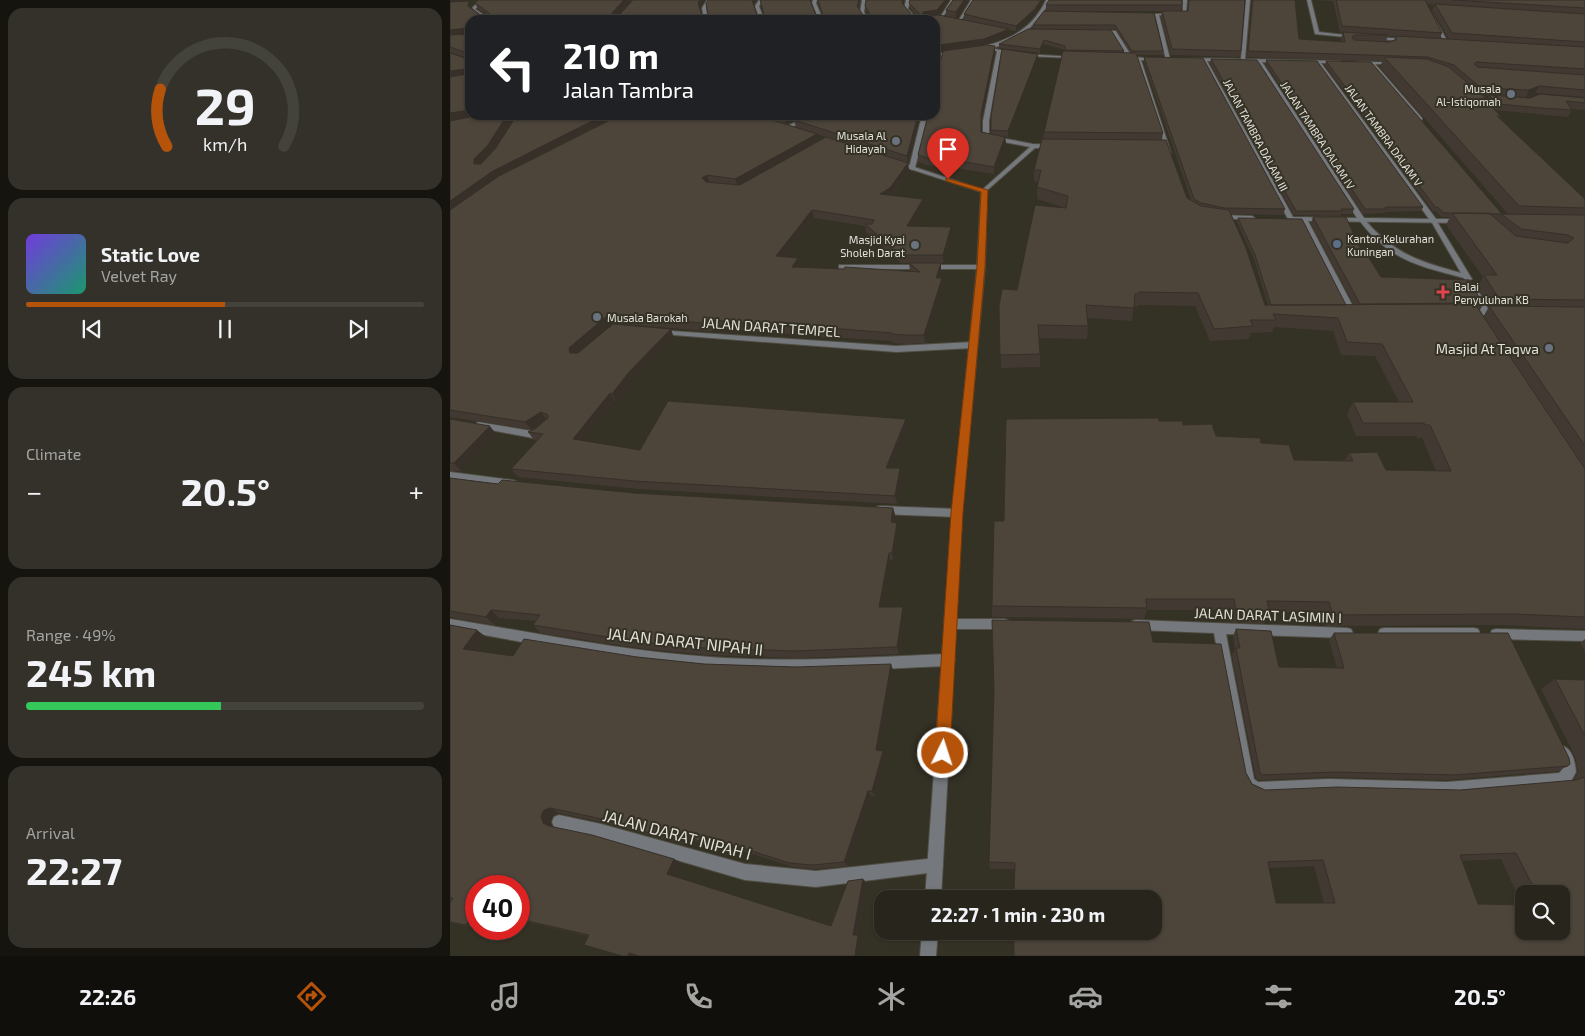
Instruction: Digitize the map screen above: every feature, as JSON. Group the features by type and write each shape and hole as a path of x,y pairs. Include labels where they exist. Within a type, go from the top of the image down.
{"street":[{"path":"705,15 704,8 709,0"},
{"path":"760,15 757,6 761,0"},
{"path":"815,0 814,3 819,15"},
{"path":"864,0 862,12 864,15"},
{"path":"908,0 906,9 911,15"},
{"path":"953,0 940,18 967,24"},
{"path":"958,22 973,0"},
{"path":"976,49 1001,44 1028,31 1043,13 1048,0"},
{"path":"1148,14 1185,14 1185,0"},
{"path":"1243,59 1248,0"},
{"path":"1309,0 1316,33 1360,37"},
{"path":"1422,0 1450,43 1438,42"},
{"path":"469,4 481,2"},
{"path":"481,2 473,9 482,15"},
{"path":"1427,7 1434,8"},
{"path":"1043,13 1051,13"},
{"path":"1157,14 1168,59"},
{"path":"1028,31 1037,31"},
{"path":"1092,31 1114,32 1130,58"},
{"path":"1012,33 1021,35"},
{"path":"1369,38 1408,40"},
{"path":"1389,39 1390,45"},
{"path":"985,48 1030,56 1080,57"},
{"path":"999,51 986,121 986,138 1034,146 1062,146"},
{"path":"940,55 958,52"},
{"path":"1120,58 1177,59"},
{"path":"1138,58 1170,156"},
{"path":"1186,59 1345,62"},
{"name":"JALAN TAMBRA DALAM III","path":"1204,59 1291,219"},
{"name":"JALAN TAMBRA DALAM IV","path":"1258,60 1362,220 1393,252 1414,262 1467,277"},
{"name":"JALAN TAMBRA DALAM V","path":"1318,62 1434,221 1491,313 1473,313"},
{"path":"1354,62 1401,64"},
{"path":"1372,63 1428,128"},
{"path":"786,128 804,120"},
{"path":"912,168 924,120"},
{"path":"778,126 794,131"},
{"path":"934,890 957,513 981,267 984,190 1034,146"},
{"path":"1158,147 1167,147"},
{"path":"886,160 984,190"},
{"path":"1211,216 1256,218"},
{"path":"1230,218 1234,228"},
{"path":"1282,219 1467,222"},
{"path":"1304,219 1353,314"},
{"path":"842,267 981,267"},
{"path":"1339,314 1366,314"},
{"name":"JALAN DARAT TEMPEL","path":"647,330 896,349 973,345"},
{"path":"468,423 533,435 548,425"},
{"path":"450,476 523,486"},
{"path":"867,509 957,513"},
{"name":"JALAN DARAT NIPAH II","path":"450,624 665,658 709,663 764,666 949,660"},
{"path":"950,624 1017,624"},
{"name":"JALAN DARAT LASIMIN I","path":"1123,624 1321,634 1585,636"},
{"path":"1219,628 1248,781 1251,786 1258,789 1328,786 1446,788 1559,780 1565,778 1569,772 1568,762 1555,737"},
{"path":"1505,634 1513,651"},
{"name":"JALAN DARAT NIPAH I","path":"559,822 601,830 745,872 816,879 936,864"},
{"path":"928,956 929,940"}],"building":[{"path":"478,0 624,0 612,15 489,15 489,13 475,3"},
{"path":"633,0 700,0 698,3 702,15 619,15"},
{"path":"708,0 752,0 757,15 708,15 706,3"},
{"path":"760,0 810,0 816,15 764,15"},
{"path":"818,0 859,0 857,6 863,15 823,15"},
{"path":"866,0 902,0 902,3 912,15 863,15 870,14 865,6"},
{"path":"910,0 945,0 937,10 923,12 922,15 919,15 909,3"},
{"path":"953,0 964,0 956,12 946,10"},
{"path":"973,0 1041,0 1035,9 1016,26 964,14"},
{"path":"1049,0 1182,0 1182,5 1046,5"},
{"path":"1189,0 1245,0 1241,51 1172,49 1162,11 1188,11"},
{"path":"1253,0 1295,0 1299,39 1345,42 1343,32 1388,35 1356,35 1352,37 1354,40 1389,42 1396,40 1396,36 1585,47 1585,69 1476,62 1474,64 1478,67 1585,75 1585,90 1539,86 1529,90 1481,88 1454,65 1427,57 1248,51"},
{"path":"1336,0 1425,0 1442,33 1342,26"},
{"path":"1453,0 1585,0 1585,8"},
{"path":"469,1 468,6 481,15 465,15 465,28 450,30 450,2"},
{"path":"1435,4 1585,14 1585,42 1452,33"},
{"path":"1044,11 1154,13 1163,51 1132,51 1115,25 1033,25"},
{"path":"940,15 1009,29 984,39 940,45"},
{"path":"1028,29 1111,30 1124,51 1065,50 1065,46 1044,40 1040,49 999,44"},
{"path":"465,34 465,52 450,47 450,35"},
{"path":"986,45 995,46 981,114 981,132 1005,137 994,167 942,158 937,161 918,155 927,120 940,120 940,62 943,51"},
{"path":"1002,49 1038,54 1008,131 991,130 991,116"},
{"path":"1063,51 1136,53 1163,133 1044,132"},
{"path":"450,53 465,58 465,69 450,71"},
{"path":"1144,57 1203,58 1285,209 1224,208 1201,203 1194,199"},
{"path":"1384,57 1427,59 1449,67 1487,99 1482,98 1501,116 1497,116 1585,199 1585,208 1519,206"},
{"path":"1211,59 1257,60 1354,209 1341,209 1342,211 1296,211"},
{"path":"1266,60 1317,61 1423,207 1365,209"},
{"path":"1326,61 1371,62 1502,214 1443,213 1438,207 1435,207"},
{"path":"465,74 465,111 450,113 450,77"},
{"path":"1540,94 1585,98 1585,103 1566,101 1572,110 1541,108 1498,104 1489,95 1530,98"},
{"path":"465,118 465,120 504,120 488,145 474,159 474,164 481,164 495,149 514,120 594,120 493,171 450,201 450,121"},
{"path":"610,120 772,120 817,134 735,179 707,175 702,178 706,182 740,185 826,137 908,163 890,188 880,194 923,199 907,226 951,227 943,255 900,255 865,224 872,224 874,220 812,210 776,256 798,258 792,267 844,269 845,267 920,272 909,263 941,263 936,278 942,278 924,335 829,328 829,330 712,320 710,323 702,323 608,315 569,348 570,353 578,353 613,324 671,329 629,372 612,394 610,393 573,439 640,450 668,401 906,419 886,468 900,468 895,496 634,481 511,469 543,434 528,432 548,418 548,415 541,412 525,422 450,410 450,210 499,176"},
{"path":"794,120 917,120 907,156"},
{"path":"1042,139 1166,140 1187,198 1201,206 1229,210 1246,248 1265,305 1475,304 1585,469 1585,617 1512,614 1333,615 1329,602 1267,601 1270,613 1236,611 1234,599 1146,599 1147,608 992,606 994,521 1004,521 1006,419 1158,418 1159,421 1182,421 1183,425 1212,424 1216,436 1260,438 1261,443 1289,445 1294,460 1353,461 1349,453 1377,452 1386,470 1451,471 1430,425 1425,425 1424,423 1363,423 1353,402 1413,402 1382,344 1347,342 1338,318 1273,314 1276,320 1250,320 1253,326 1214,329 1198,293 1139,292 1139,294 1135,294 1134,308 1086,305 1088,326 1038,325 1040,354 1000,355 999,307 1002,289 1017,290 1035,205 1066,208 1068,196 1037,187 1041,170 1034,170"},
{"path":"1452,213 1489,213 1516,236 1568,243 1574,238 1568,235 1521,229 1501,214 1585,215 1585,300 1499,299 1484,275 1497,275"},
{"path":"1313,217 1346,217 1361,250 1364,250 1381,277 1470,280 1483,305 1477,303 1360,304"},
{"path":"1238,218 1302,219 1346,305 1271,305 1255,255"},
{"path":"1489,306 1585,307 1585,446"},
{"path":"450,419 490,426 454,463 450,463"},
{"path":"450,478 498,484 502,480 634,493 893,508 891,522 897,523 892,553 889,553 879,607 903,607 897,647 796,651 705,648 638,642 533,625 540,615 491,610 486,617 450,611"},
{"path":"992,620 1149,622 1153,642 1221,644 1246,773 1252,784 1265,790 1337,787 1460,790 1576,780 1585,777 1585,956 1014,956 1014,940 1162,940 1162,890 1014,890 1015,863 989,862 994,691","holes":["1323,860 1335,903 1276,903 1268,862"]},
{"path":"450,625 477,630 463,649 513,656 524,639 637,657 704,664 795,667 891,664 876,750 883,751 872,791 868,791 844,862 812,865 789,863 702,835 699,841 685,835 682,842 593,817 550,808 544,810 541,816 543,823 549,826 592,835 674,859 667,874 831,926 848,881 863,879 853,935 858,935 855,956 639,956 629,953 628,956 622,956 584,945 589,935 530,922 530,875 465,875 465,925 450,922 450,903 453,898 450,898"},
{"path":"1236,629 1271,631 1279,667 1344,668 1334,633 1508,633 1569,758 1570,764 1568,766 1455,775 1334,772 1263,775 1260,773 1236,648 1240,648"},
{"path":"1555,679 1585,680 1585,736"}],"place":[{"name":"Musala Al-Istiqomah","path":"1511,94"},
{"name":"Musala Al Hidayah","path":"896,141"},
{"name":"Kantor Kelurahan Kuningan","path":"1337,244"},
{"name":"Masjid Kyai Sholeh Darat","path":"915,245"},
{"name":"Balai Penyuluhan KB","path":"1443,292"},
{"name":"Musala Barokah","path":"597,317"},
{"name":"Masjid At Taqwa","path":"1549,348"}],"route":[{"path":"943,753 957,513 981,267 984,190 948,179"}]}
